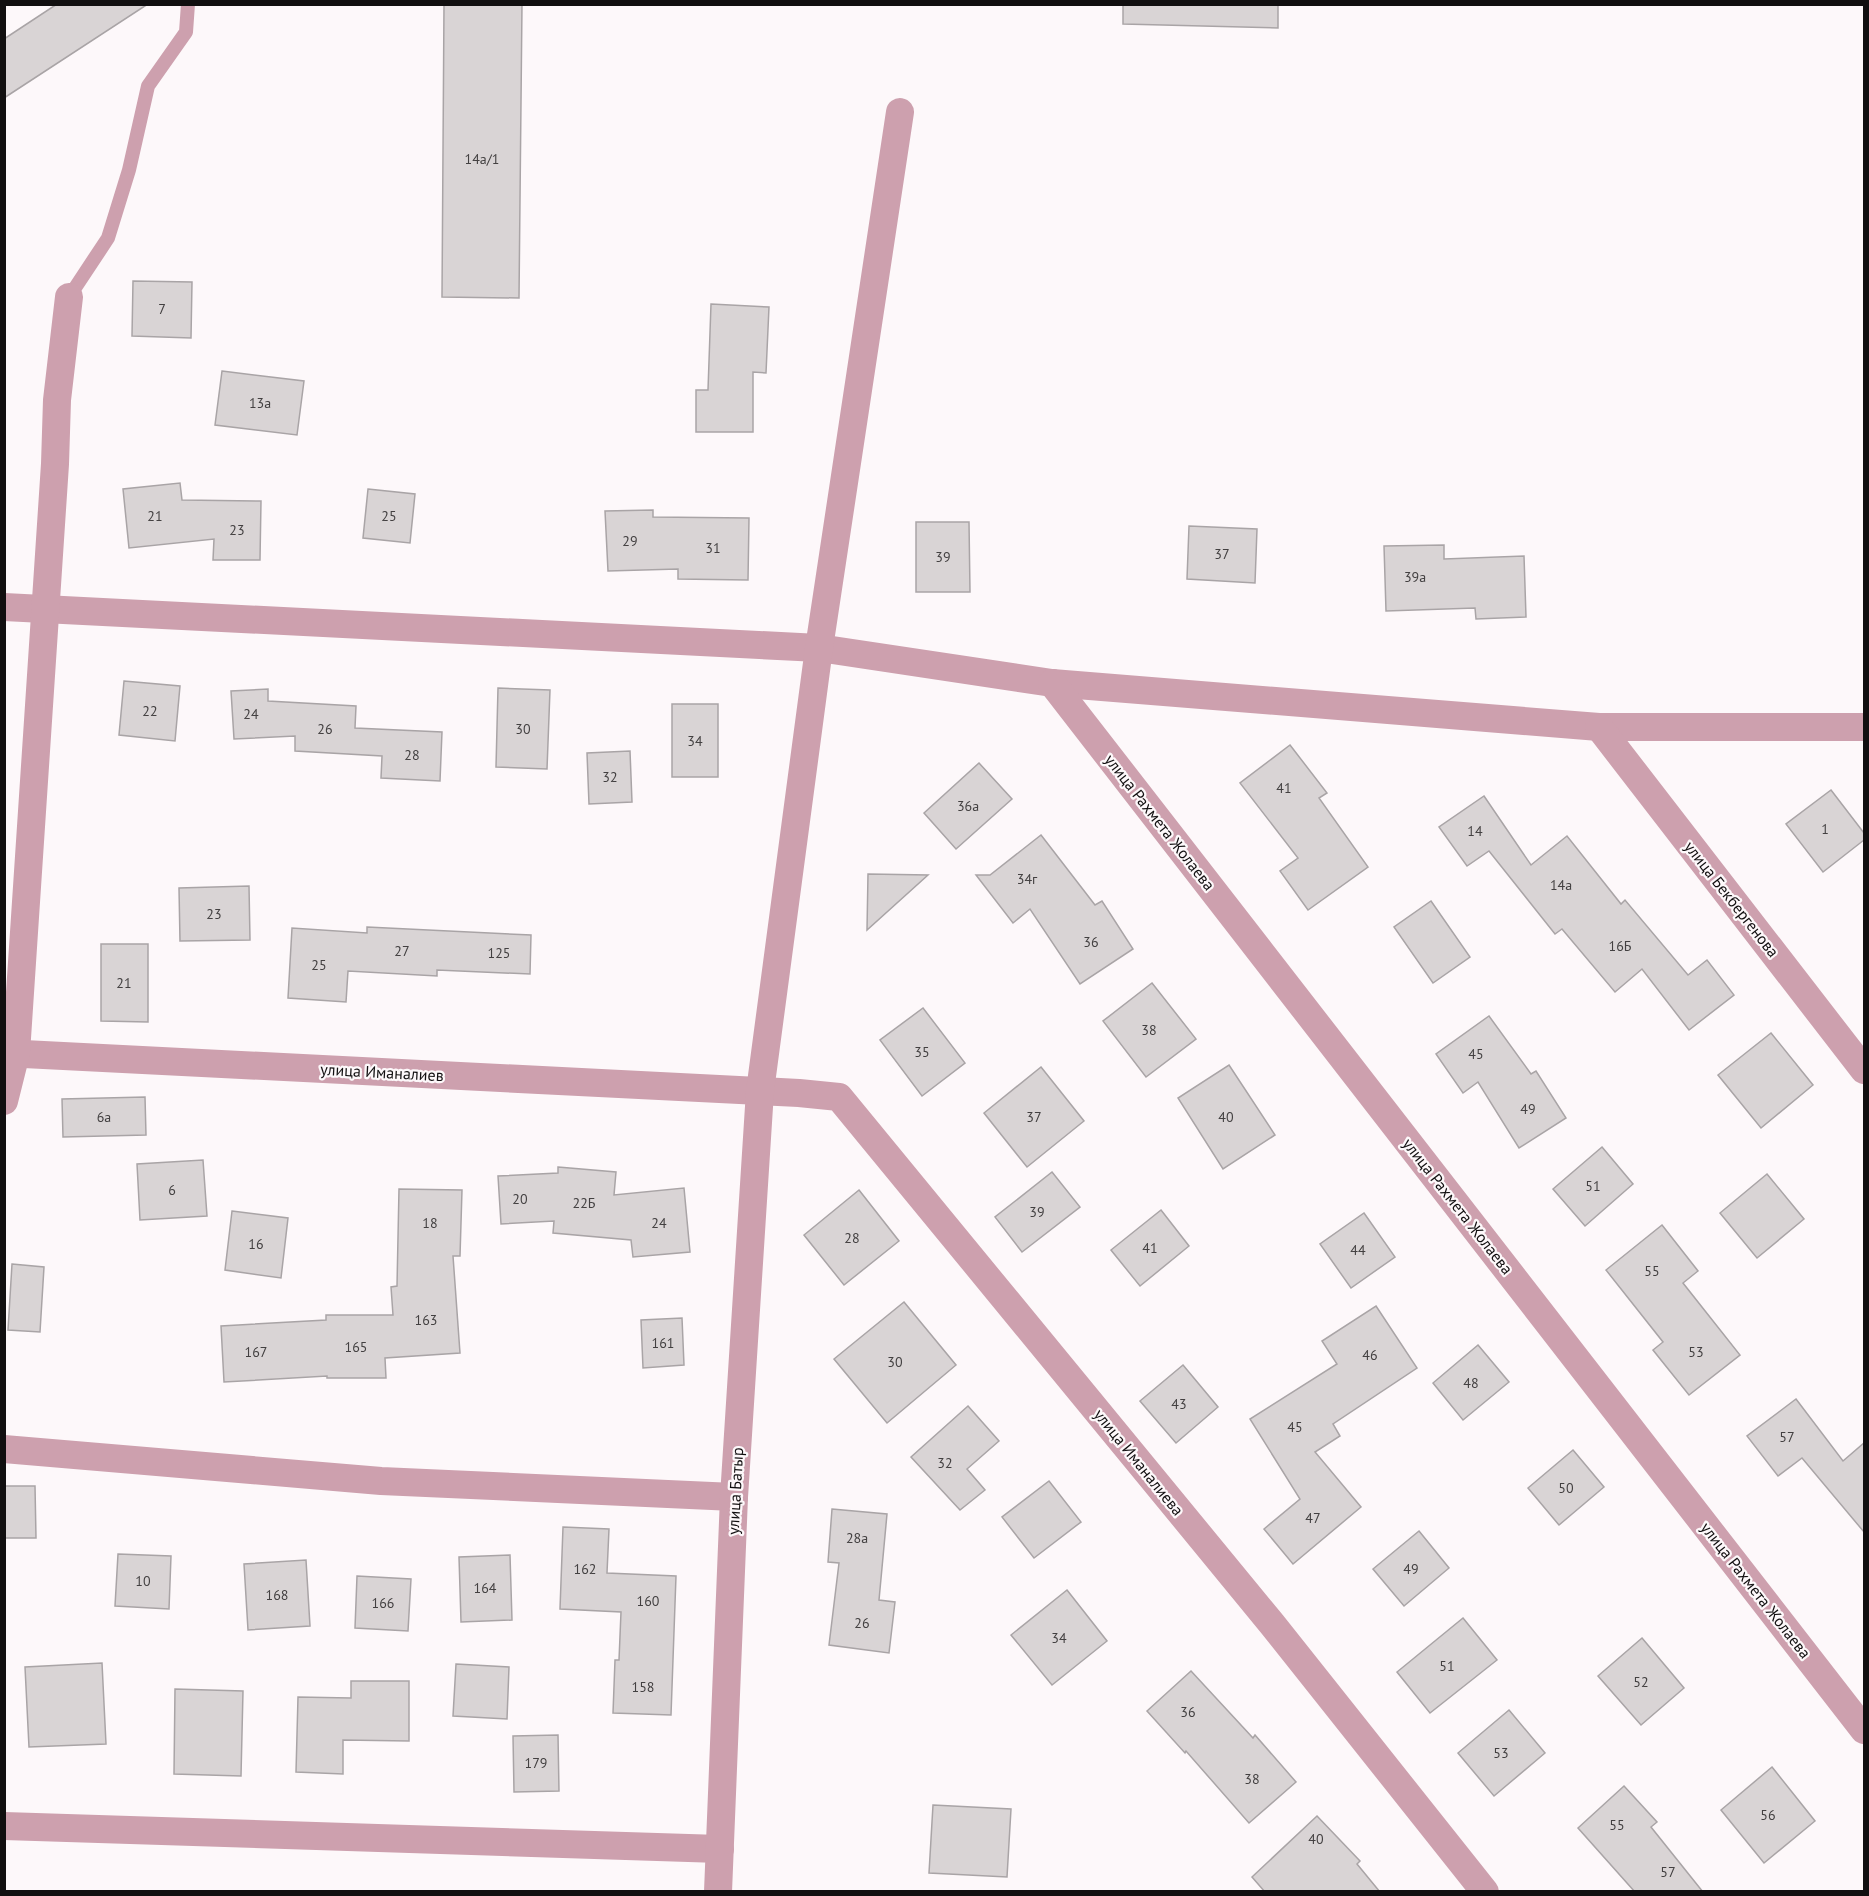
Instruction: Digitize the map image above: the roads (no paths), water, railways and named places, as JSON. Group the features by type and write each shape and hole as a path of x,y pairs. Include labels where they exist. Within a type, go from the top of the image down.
{"street":[{"name":"улица Батыр","path":"718,1892 734,1497 760,1091 819,648 900,112"},
{"path":"4,1101 10,1053 45,607 57,400 69,297"},
{"path":"4,607 45,607 819,648 1052,683 1599,727 1864,727"},
{"name":"улица Рахмета Жолаева","path":"1052,683 1864,1730"},
{"name":"улица Бекбергенова","path":"1599,727 1864,1070"},
{"name":"улица Иманалиев","path":"10,1053 760,1091"},
{"name":"улица Иманалиева","path":"760,1091 839,1097 1264,1614 1485,1892"},
{"path":"4,1449 381,1481 734,1497"},
{"path":"4,1826 720,1849"}],"lane":[{"path":"69,297 108,238 129,170 148,86 186,32 188,4"}]}
